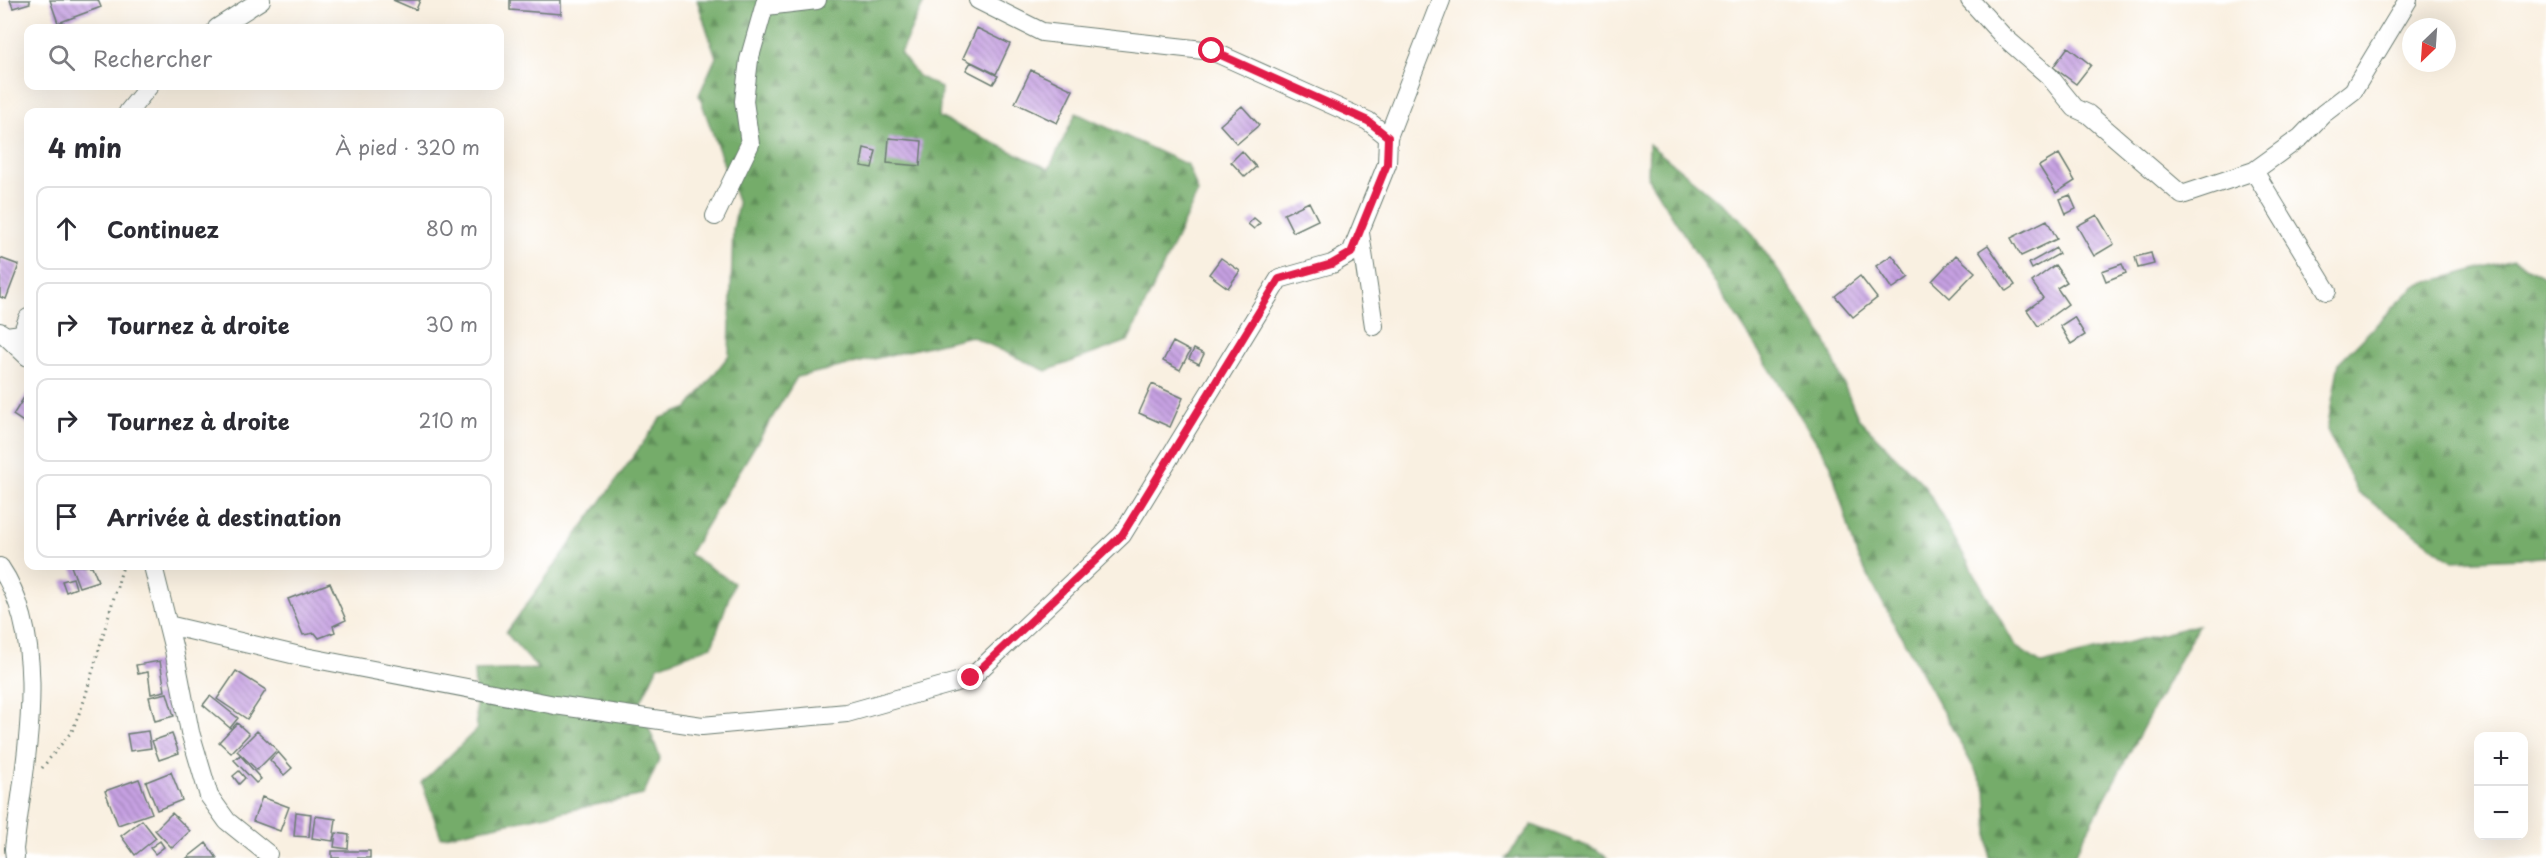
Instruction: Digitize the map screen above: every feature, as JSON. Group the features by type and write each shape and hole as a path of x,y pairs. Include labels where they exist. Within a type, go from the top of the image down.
{"street":[{"path":"223,24 261,0"},
{"path":"715,216 750,144 744,101 749,60 766,3 817,0"},
{"path":"978,0 1042,32 1212,51 1368,121 1388,137"},
{"path":"168,625 300,656 555,705 702,726 847,712 971,678 1122,535 1279,279 1332,264 1351,253 1387,164 1388,137 1441,0"},
{"path":"1970,0 2002,36 2049,76 2075,108 2088,114 2182,195 2254,171 2301,137 2322,114 2353,91 2408,0"},
{"path":"131,108 146,90"},
{"path":"2254,171 2326,291"},
{"path":"1360,231 1374,326"},
{"path":"17,331 24,348"},
{"path":"0,567 16,594 24,624 31,689 15,858"},
{"path":"154,570 190,732 209,796 227,821 268,854"}],"path":[{"path":"21,792 72,731 84,701 122,570"}],"green space":[{"path":"697,0 925,0 900,53 918,76 941,88 939,117 1049,169 1076,113 1188,165 1198,192 1128,341 1046,371 971,336 797,377 689,554 734,583 712,646 658,666 640,703 660,758 643,795 441,837 422,783 477,729 474,671 538,669 506,633 661,418 688,408 729,355 733,229 738,204 699,95 716,57"},
{"path":"1649,144 1744,222 1824,337 1858,418 1924,485 2016,647 2042,664 2198,625 2073,858 1989,858 1986,790 1857,556 1830,463 1648,178"},
{"path":"2513,259 2546,277 2546,557 2453,561 2358,492 2327,430 2339,362 2415,286"},
{"path":"1532,825 1597,850 1607,858 1506,858"}],"building":[{"path":"10,0 30,0 30,3 13,8"},
{"path":"50,0 98,0 101,7 58,23"},
{"path":"393,0 420,0 416,10"},
{"path":"510,0 561,0 561,14 510,10"},
{"path":"977,28 1010,44 996,74 963,58"},
{"path":"2068,47 2091,65 2076,84 2053,67"},
{"path":"971,62 998,76 993,84 966,70"},
{"path":"1031,70 1073,90 1057,123 1015,103"},
{"path":"1242,106 1259,125 1237,144 1220,125"},
{"path":"889,138 922,141 920,166 887,163"},
{"path":"864,148 876,151 872,168 861,166"},
{"path":"1242,151 1256,167 1245,177 1231,162"},
{"path":"2059,154 2075,181 2056,193 2039,166"},
{"path":"2070,195 2076,209 2066,214 2060,199"},
{"path":"1309,202 1318,220 1293,232 1284,214"},
{"path":"2097,215 2114,244 2094,256 2077,226"},
{"path":"1254,218 1260,223 1254,229 1248,224"},
{"path":"2047,220 2057,239 2021,256 2011,238"},
{"path":"1988,245 2015,285 2006,291 1979,251"},
{"path":"2056,248 2059,254 2032,269 2029,263"},
{"path":"2151,253 2154,264 2138,268 2135,257"},
{"path":"1892,255 1909,277 1892,289 1876,266"},
{"path":"1956,255 1975,272 1950,298 1932,281"},
{"path":"0,258 19,265 6,299 0,297"},
{"path":"1221,258 1240,271 1228,288 1209,274"},
{"path":"2122,264 2126,273 2106,281 2102,271"},
{"path":"2055,265 2067,282 2057,288 2068,304 2038,326 2027,310 2043,298 2032,282"},
{"path":"1860,276 1877,298 1853,317 1835,296"},
{"path":"2074,317 2085,335 2071,344 2060,326"},
{"path":"1173,342 1190,351 1180,370 1163,361"},
{"path":"1194,349 1204,354 1199,364 1189,359"},
{"path":"1152,384 1183,398 1170,427 1139,413"},
{"path":"24,397 24,422 13,415"},
{"path":"73,570 94,570 98,581 79,587"},
{"path":"73,578 76,588 66,592 62,581"},
{"path":"330,583 346,620 333,626 335,632 319,638 315,633 303,635 288,599"},
{"path":"160,661 165,691 151,694 148,672 138,674 136,665"},
{"path":"236,671 266,690 247,719 217,699"},
{"path":"167,693 174,716 155,721 149,697"},
{"path":"210,696 238,718 230,728 203,705"},
{"path":"237,723 249,734 231,753 219,742"},
{"path":"148,731 151,748 130,751 127,734"},
{"path":"257,731 277,750 257,770 237,751"},
{"path":"172,734 179,753 159,760 152,741"},
{"path":"278,752 292,768 284,775 270,760"},
{"path":"240,755 261,779 256,783 234,760"},
{"path":"239,771 245,778 239,784 233,776"},
{"path":"171,772 182,800 157,810 146,782"},
{"path":"139,779 152,813 118,825 105,791"},
{"path":"262,797 289,807 280,831 253,821"},
{"path":"296,812 311,814 309,837 294,836"},
{"path":"172,813 190,831 172,848 155,830"},
{"path":"315,816 336,819 333,841 312,838"},
{"path":"142,820 156,838 135,855 121,836"},
{"path":"336,833 349,835 348,849 334,847"},
{"path":"160,841 164,847 155,854 150,848"},
{"path":"206,843 217,858 187,858"},
{"path":"332,851 370,851 370,858 332,858"}],"route":[{"path":"971,678 1122,535 1279,279 1332,264 1351,253 1387,164 1388,137 1368,121 1212,51"}]}
